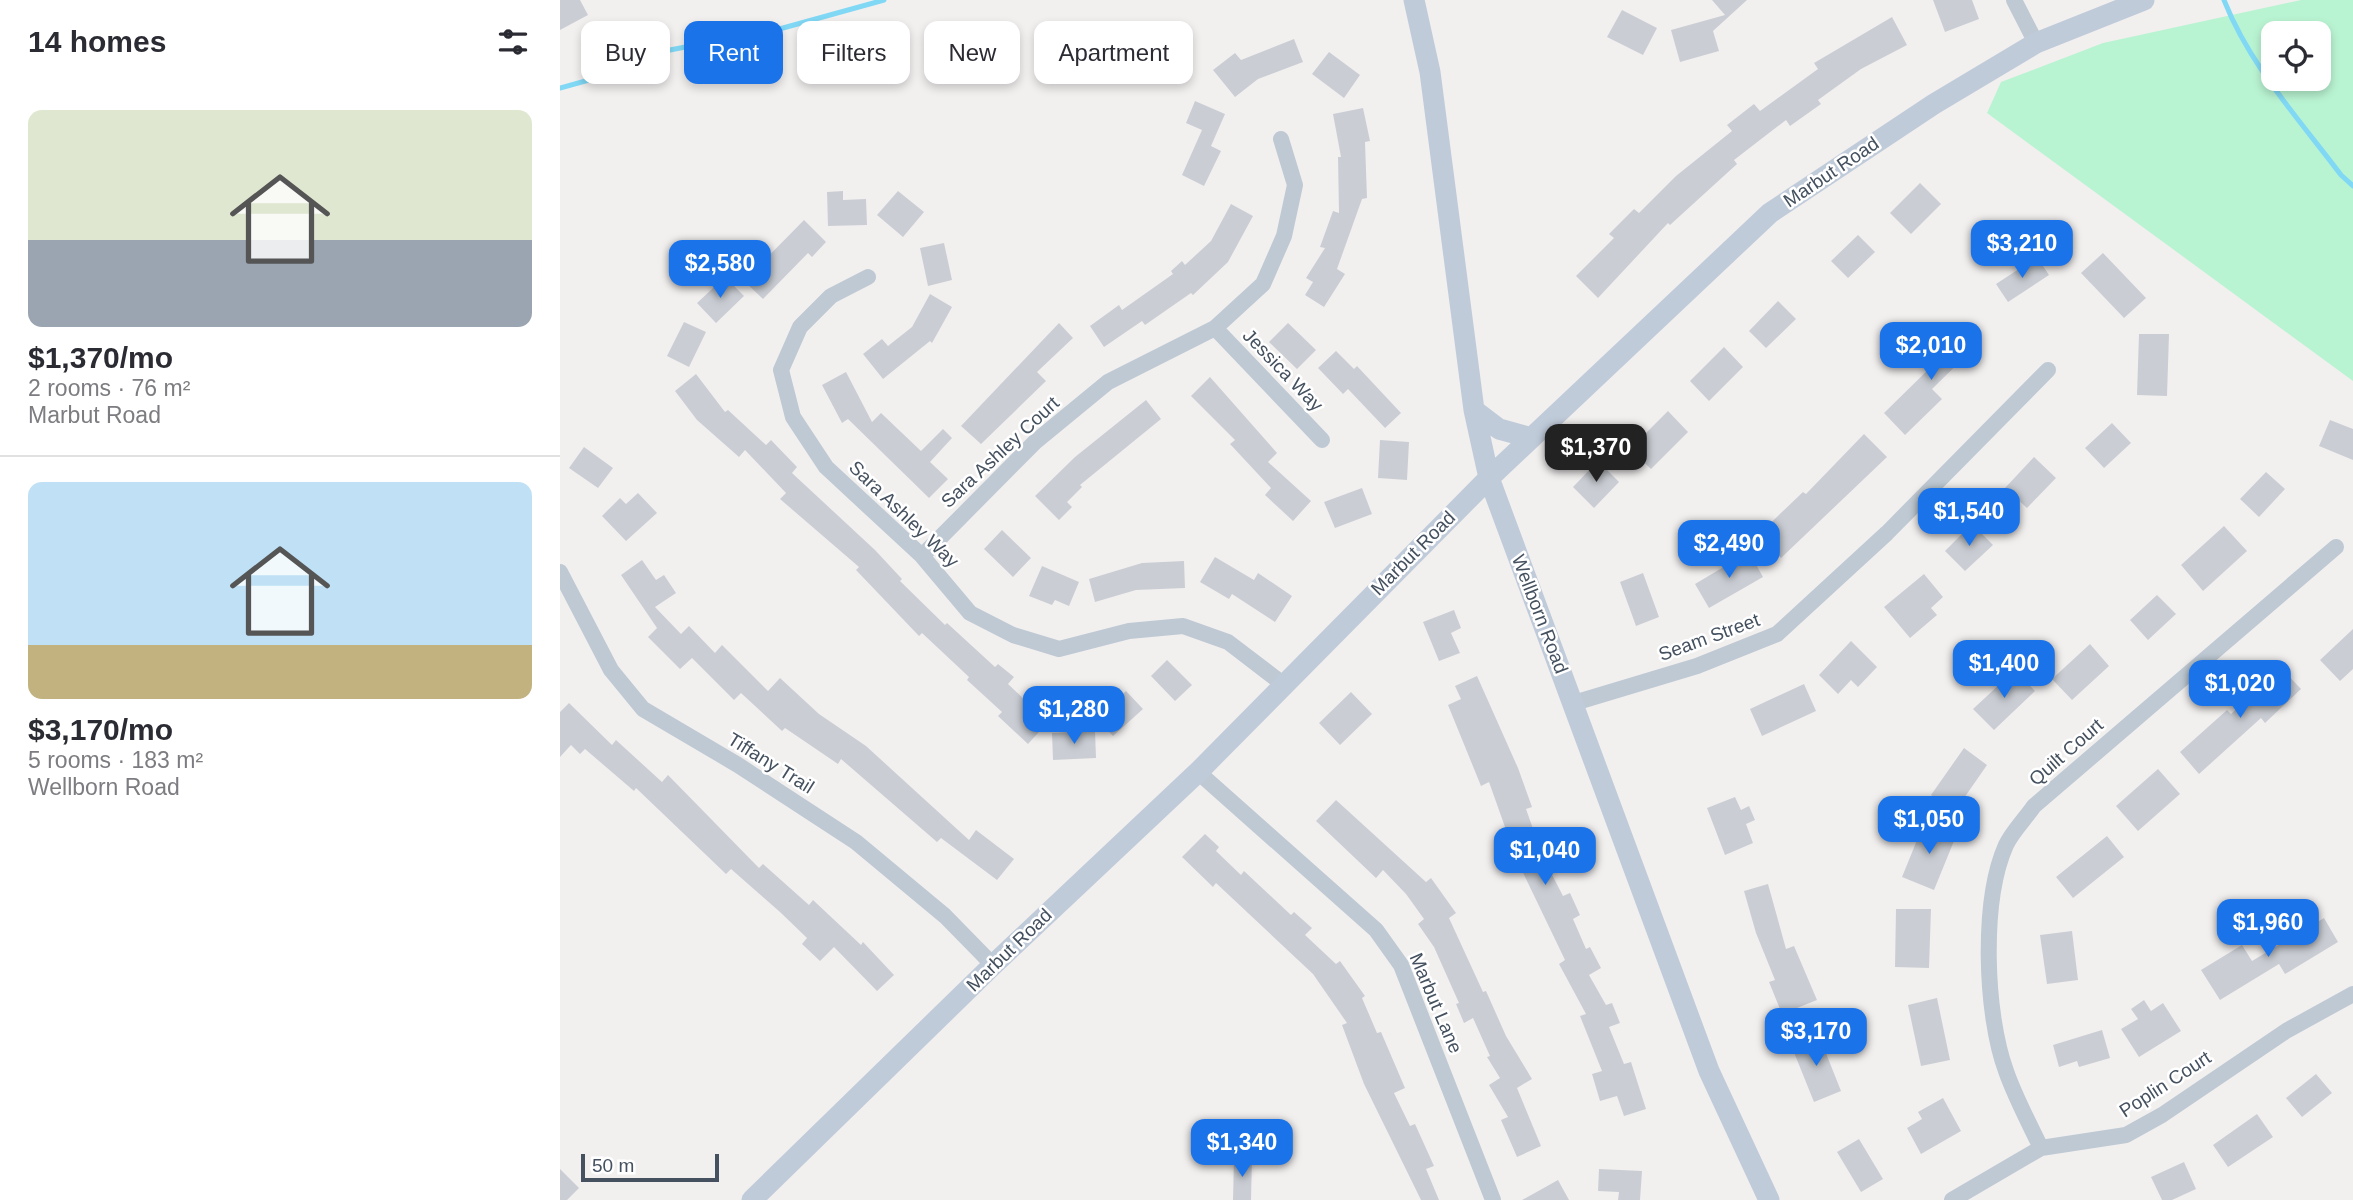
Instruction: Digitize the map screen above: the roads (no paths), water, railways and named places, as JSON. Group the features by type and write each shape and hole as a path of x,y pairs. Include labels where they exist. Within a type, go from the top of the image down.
{"street":[{"name":"Wellborn Road","path":"1414,0 1430,72 1474,410 1489,478 1709,1071 1769,1200"},
{"path":"2014,0 2036,43"},
{"name":"Marbut Road","path":"752,1200 993,965 1198,772 1489,478 1770,213 1934,104 2036,43 2144,0"},
{"name":"Sara Ashley Court","path":"922,556 1035,442 1108,382 1215,328 1263,285 1284,236 1294,185 1281,139"},
{"name":"Sara Ashley Way","path":"868,277 831,296 817,307 800,327 781,370 793,417 826,467 922,556 970,613 1013,635 1059,649 1129,631 1183,626 1228,642 1283,684"},
{"name":"Jessica Way","path":"1215,328 1322,440"},
{"name":"Seam Street","path":"1574,704 1697,666 1777,634 1887,533 2048,370"},
{"path":"1474,410 1499,429 1532,438"},
{"name":"Quilt Court","path":"2041,1148 2005,1069 1994,1017 1988,940 1991,892 2007,844 2034,806 2336,547"},
{"name":"Tiffany Trail","path":"560,572 611,670 643,709 738,765 856,842 945,916 993,965"},
{"name":"Marbut Lane","path":"1198,772 1376,930 1401,965 1493,1200"},
{"name":"Poplin Court","path":"1952,1200 2041,1148 2126,1135 2162,1115 2286,1031 2353,994"}],"waterway":[{"path":"560,88 614,73 670,50 783,28 884,0"},
{"path":"2224,0 2261,70 2341,175 2353,186"}]}
